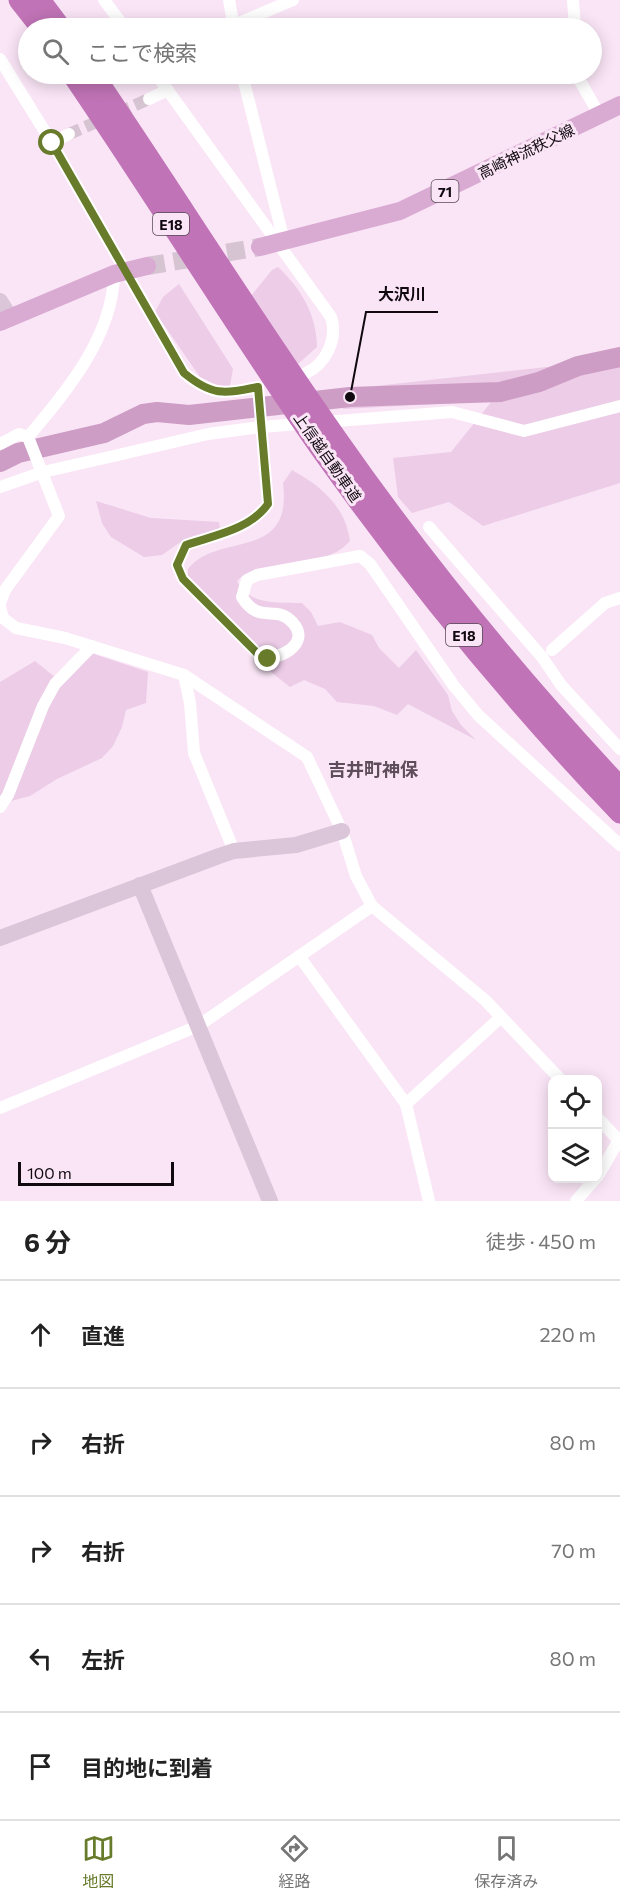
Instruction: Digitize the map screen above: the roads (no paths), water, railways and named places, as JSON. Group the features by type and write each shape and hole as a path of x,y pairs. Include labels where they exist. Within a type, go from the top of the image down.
{"highway":[{"path":"19,0 33,18"},
{"path":"40,0 54,18"},
{"name":"上信越自動車道","path":"79,84 278,369 425,587 502,682 620,813"},
{"name":"上信越自動車道","path":"99,84 278,369"},
{"name":"上信越自動車道","path":"328,443 401,528 480,628 620,787"}],"main road":[{"name":"高崎神流秩父線","path":"273,244 400,211 620,105"},
{"path":"5,319 119,272 147,266"}],"street":[{"path":"104,0 118,18"},
{"path":"229,0 232,18"},
{"path":"254,18 293,0"},
{"path":"573,0 574,18"},
{"path":"0,59 52,143 119,272 184,373 200,386 220,394 258,387 268,504 259,516 248,524 186,545 177,565 183,579 259,655 268,659 284,654 296,646 299,636 294,623 282,614 255,613 249,608 242,597 247,580 257,575 360,556 370,564 454,686 478,716 620,845"},
{"path":"164,84 273,244 331,318 334,326 327,353 315,368 306,373"},
{"path":"244,84 273,244"},
{"path":"582,84 600,116"},
{"path":"149,99 168,90"},
{"path":"52,143 69,134"},
{"path":"28,437 95,344 113,296 119,272"},
{"path":"0,301 5,319"},
{"path":"0,487 43,472 208,434 261,427 452,412 524,431 620,406"},
{"path":"0,444 19,434 28,437 58,510 57,520 5,590 0,605 3,618 16,628 92,646 184,675 307,757 342,831 356,876 372,906 391,925 454,974 501,1017 556,1075"},
{"path":"429,527 542,657 561,685 620,749"},
{"path":"552,650 605,603 620,598"},
{"path":"0,807 8,795 42,706 55,684 92,646"},
{"path":"184,675 190,703 194,753 234,851"},
{"path":"0,938 234,851 296,845 342,831"},
{"path":"140,885 270,1201"},
{"path":"0,1108 198,1026 372,906"},
{"path":"299,956 406,1104 429,1201"},
{"path":"406,1104 501,1017"},
{"path":"602,1123 620,1140 602,1169"},
{"path":"576,1201 592,1183"}],"waterway":[{"path":"0,462 18,453 104,433 143,414 157,412 189,415 350,397 500,392 539,382 578,366 620,357"}],"tunnel":[{"path":"69,134 149,99"},
{"path":"147,266 260,247"}],"place":[{"name":"大沢川","path":"350,397"}],"district":[{"name":"吉井町神保","path":"373,769"}]}
